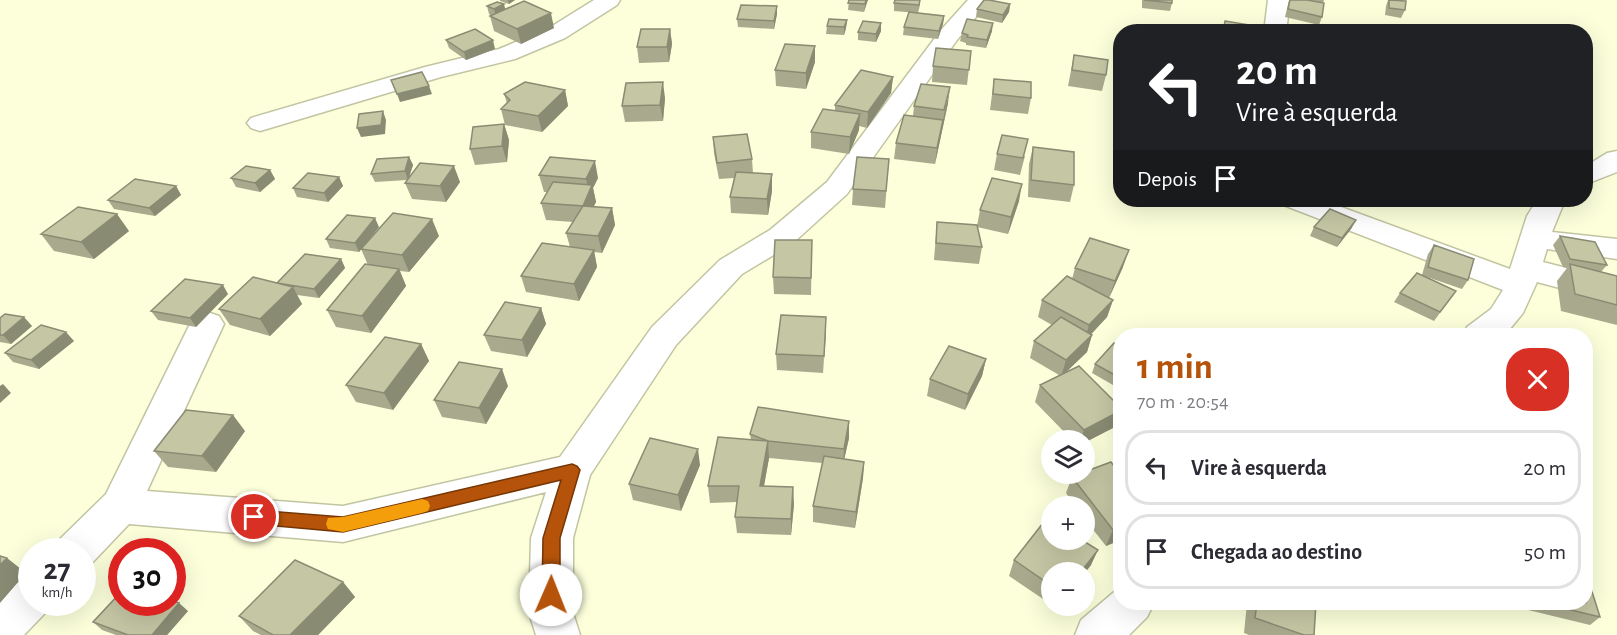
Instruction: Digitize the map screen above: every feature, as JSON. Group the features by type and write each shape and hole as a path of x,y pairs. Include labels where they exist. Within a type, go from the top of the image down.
{"street":[{"path":"260,123 434,72 507,54 557,33 609,0"},
{"path":"558,635 551,613 552,538 572,470 664,336 731,267 781,237 837,188 949,35 979,0"},
{"path":"1276,24 1279,0"},
{"path":"1593,173 1617,159"},
{"path":"1321,207 1527,264 1617,292"},
{"path":"1493,328 1514,305 1545,207"},
{"path":"1527,264 1617,249"},
{"path":"89,538 120,506 207,324"},
{"path":"120,506 343,524 572,470"},
{"path":"1097,635 1124,610"},
{"path":"0,629 18,611"}],"building":[{"path":"849,0 866,0 865,4 848,3"},
{"path":"895,0 920,0 919,5 894,3"},
{"path":"984,0 1010,4 1003,15 977,9"},
{"path":"1144,0 1172,0 1172,3"},
{"path":"1290,0 1324,3 1322,17 1288,9"},
{"path":"1389,0 1406,1 1405,10 1389,8"},
{"path":"524,1 551,13 517,29 490,16"},
{"path":"497,2 504,4 494,9 487,6"},
{"path":"741,5 777,6 774,21 737,19"},
{"path":"909,12 944,16 939,31 904,27"},
{"path":"829,19 847,20 844,27 827,26"},
{"path":"967,19 993,23 987,40 967,37 968,35 962,33"},
{"path":"863,21 881,23 876,34 858,32"},
{"path":"1225,21 1244,24 1224,24"},
{"path":"475,29 493,40 464,52 446,40"},
{"path":"641,29 670,29 667,47 637,47"},
{"path":"785,44 815,46 806,73 775,70"},
{"path":"936,48 971,51 969,70 933,66"},
{"path":"1074,55 1108,60 1106,75 1072,70"},
{"path":"861,70 893,77 868,112 835,105"},
{"path":"422,72 429,86 397,94 391,80"},
{"path":"994,79 1031,82 1031,98 993,94"},
{"path":"525,82 565,90 538,116 501,109 510,100 504,94"},
{"path":"663,82 660,105 622,106 626,83"},
{"path":"921,84 950,87 944,110 914,106"},
{"path":"823,109 860,114 850,137 811,132"},
{"path":"383,111 381,125 357,128 359,114"},
{"path":"904,115 943,120 937,148 896,143"},
{"path":"504,124 502,146 470,149 473,127"},
{"path":"747,134 752,159 717,163 713,137"},
{"path":"1002,135 1028,139 1023,158 997,154"},
{"path":"1033,147 1074,152 1074,185 1031,180"},
{"path":"409,157 405,171 371,174 377,159"},
{"path":"550,157 595,161 586,179 539,175"},
{"path":"857,157 889,159 886,191 853,189"},
{"path":"420,163 454,166 440,186 405,183"},
{"path":"246,166 270,170 255,183 231,178"},
{"path":"736,172 772,174 767,199 730,197"},
{"path":"308,173 339,177 324,193 293,188"},
{"path":"992,178 1022,184 1011,217 980,210"},
{"path":"135,179 176,186 149,208 108,200"},
{"path":"553,182 592,185 583,206 541,203"},
{"path":"583,206 612,208 598,236 566,233"},
{"path":"78,207 117,214 81,242 41,234"},
{"path":"1330,209 1356,220 1342,238 1314,227"},
{"path":"393,213 432,219 402,255 361,249"},
{"path":"347,215 375,218 355,243 326,239"},
{"path":"937,222 977,225 982,247 936,243"},
{"path":"1560,236 1595,242 1607,265 1570,259"},
{"path":"1090,238 1129,250 1115,281 1075,268"},
{"path":"775,240 812,240 811,278 773,277"},
{"path":"542,243 594,250 574,284 521,276"},
{"path":"1434,245 1474,259 1468,280 1428,267"},
{"path":"305,254 341,259 314,289 277,283"},
{"path":"365,264 399,269 362,316 327,310"},
{"path":"1570,264 1617,276 1617,305 1575,294"},
{"path":"1417,273 1456,291 1440,312 1400,293"},
{"path":"1067,276 1113,300 1089,325 1042,300"},
{"path":"253,277 293,287 260,319 219,309"},
{"path":"185,279 223,285 190,318 151,311"},
{"path":"505,302 541,308 522,340 484,335"},
{"path":"5,314 24,317 0,335 0,318"},
{"path":"781,315 826,317 824,356 776,354"},
{"path":"1061,317 1092,335 1066,360 1034,341"},
{"path":"41,325 66,332 31,360 5,353"},
{"path":"385,337 421,344 384,393 346,385"},
{"path":"1113,344 1113,374 1095,364"},
{"path":"949,346 986,359 968,394 930,379"},
{"path":"459,362 502,369 479,408 434,400"},
{"path":"1079,366 1113,400 1113,415 1084,430 1040,385"},
{"path":"758,407 849,421 844,449 768,441 750,434"},
{"path":"186,410 233,415 202,456 154,451"},
{"path":"718,437 768,441 760,486 793,487 791,519 735,517 739,486 708,486"},
{"path":"650,438 698,449 678,495 629,484"},
{"path":"824,456 864,462 856,512 813,506"},
{"path":"1111,462 1113,465 1113,530 1095,507 1095,496 1087,496 1077,484 1095,484 1095,468"},
{"path":"1041,526 1041,550 1095,550 1095,548 1098,550 1089,562 1041,562 1041,578 1014,560"},
{"path":"0,556 7,558 0,565"},
{"path":"295,560 343,582 290,635 273,635 239,616"},
{"path":"1593,595 1600,617 1571,610 1593,610"},
{"path":"108,606 108,616 168,616 152,635 128,635 93,622"},
{"path":"1256,610 1316,610 1314,635 1304,635 1255,618"}],"slow traffic":[{"path":"334,524 343,524 422,506"}],"route":[{"path":"254,517 343,524 572,470 552,538 551,595"}]}
